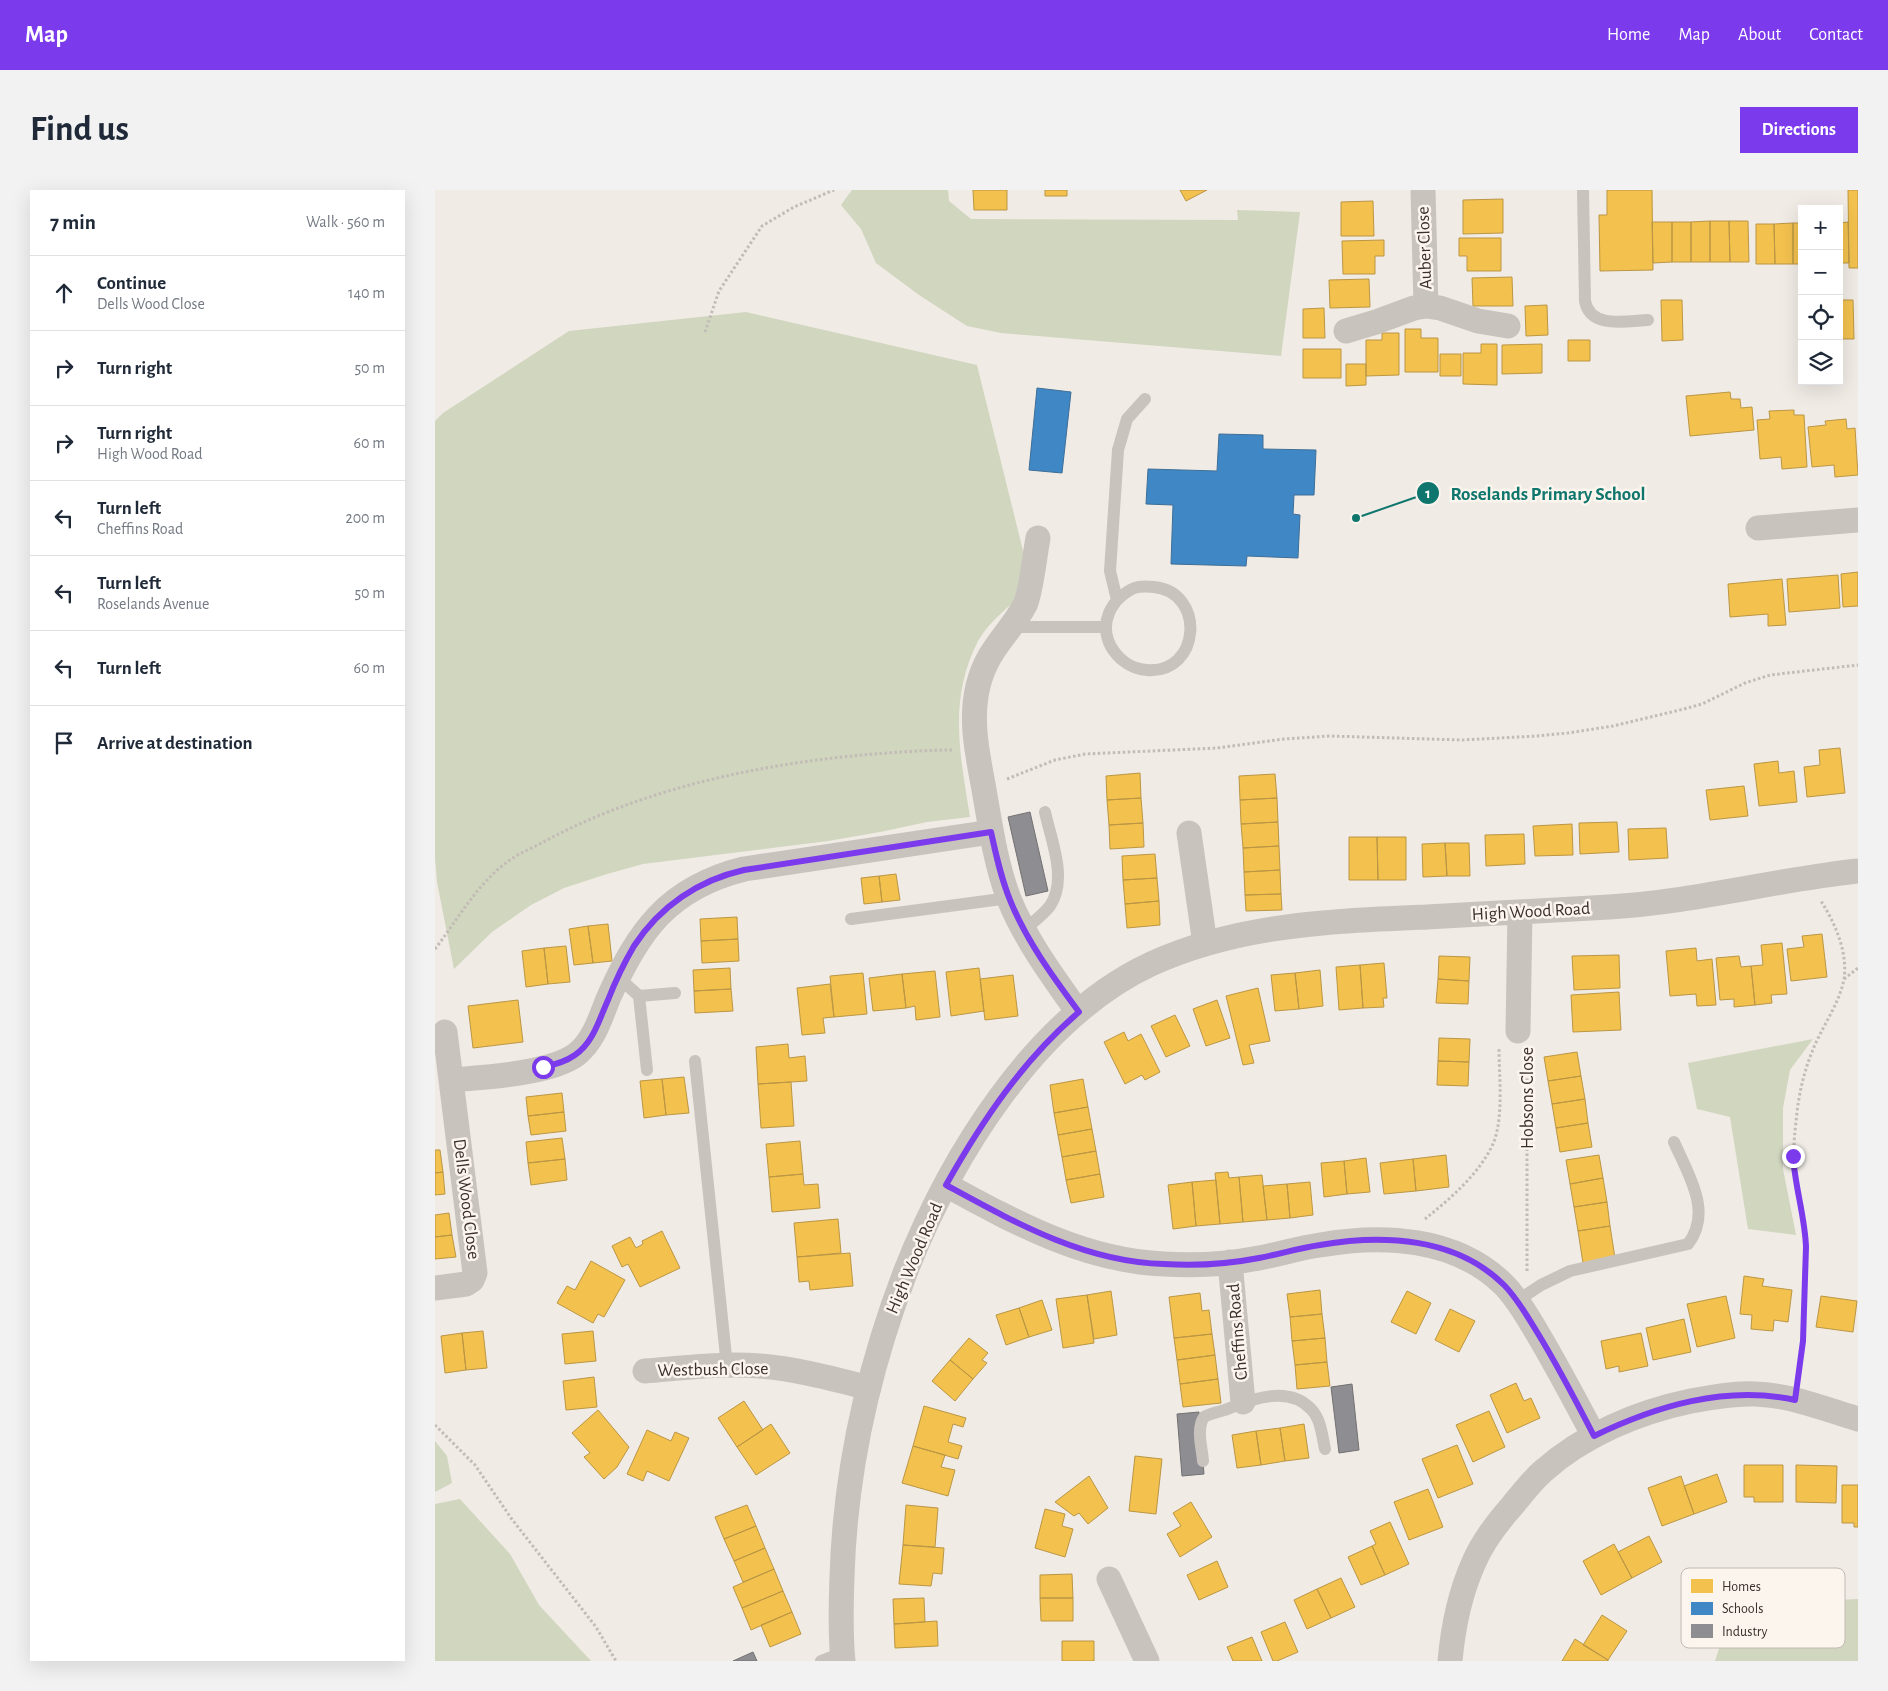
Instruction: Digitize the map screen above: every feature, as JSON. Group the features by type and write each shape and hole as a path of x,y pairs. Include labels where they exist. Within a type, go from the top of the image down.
{"street":[{"name":"Auber Close","path":"1423,190 1426,306"},
{"name":"Auber Close","path":"1346,331 1414,308 1426,306 1440,308 1478,321 1508,326"},
{"path":"1758,528 1858,520"},
{"path":"1038,538 1026,603 987,660 978,686 975,713 977,749 996,858 1009,898 1024,930 1055,979 1079,1012"},
{"path":"451,1080 528,1070 555,1064 575,1055 593,1035 633,947 662,911 697,886 728,873 751,868 991,832"},
{"path":"1189,833 1205,944"},
{"name":"High Wood Road","path":"836,1658 843,1539 859,1431 883,1336 920,1236 973,1138 1025,1067 1062,1026 1101,994 1151,964 1205,944 1263,930 1322,922 1649,904 1858,870"},
{"name":"Hobsons Close","path":"1518,1031 1520,912"},
{"name":"Dells Wood Close","path":"435,1288 466,1284 472,1280 475,1272 445,1032"},
{"name":"Cheffins Road","path":"946,1185 1040,1234 1086,1251 1114,1258 1163,1264 1230,1262 1341,1241 1398,1240 1439,1247 1476,1262 1522,1298 1594,1436"},
{"name":"Cheffins Road","path":"1230,1262 1243,1402"},
{"name":"Westbush Close","path":"645,1371 759,1366 785,1369 869,1388"},
{"path":"1450,1661 1452,1639 1465,1585 1483,1545 1502,1517 1542,1472 1575,1447 1594,1436 1648,1413 1707,1398 1755,1394 1795,1400 1858,1419"},
{"path":"1109,1579 1147,1661"}],"lane":[{"path":"1583,190 1585,301 1587,311 1594,318 1605,321 1648,320"},
{"path":"1117,600 1111,571 1118,450 1127,419 1145,399"},
{"path":"1143,586 1171,592 1183,603 1189,615 1191,629 1188,644 1182,657 1171,666 1155,671 1140,669 1127,663 1115,654 1107,640 1106,627 1109,613 1117,600 1129,589 1143,586"},
{"path":"1009,627 1106,627"},
{"path":"1024,930 1048,908 1053,901 1057,884 1056,862 1045,812"},
{"path":"851,918 1009,898"},
{"path":"618,977 639,996 647,1070"},
{"path":"639,996 675,993"},
{"path":"695,1061 727,1366"},
{"path":"1522,1298 1570,1271 1688,1244 1697,1230 1699,1207 1692,1182 1674,1142"},
{"path":"1203,1461 1200,1429 1204,1417 1254,1398 1272,1396 1294,1399 1312,1409 1317,1418 1325,1449"}],"path":[{"path":"705,332 719,292 762,226 794,207 834,190"},
{"path":"984,791 1031,768 1055,760 1085,754 1217,748 1284,739 1329,736 1462,740 1568,733 1613,726 1702,704 1745,683 1770,674 1858,665"},
{"path":"435,949 469,901 493,873 511,859 570,828 626,805 696,785 788,764 898,752 977,749"},
{"path":"1795,1400 1803,1341 1806,1247 1793,1156 1796,1121 1801,1086 1812,1051 1834,1007 1844,980 1839,938 1829,912 1810,878"},
{"path":"1844,980 1858,968"},
{"path":"1398,1240 1450,1198 1478,1167 1493,1144 1499,1110 1499,1031 1518,1031"},
{"name":"Hobsons Close","path":"1518,1031 1527,1031 1522,1298"},
{"path":"435,1424 475,1464 511,1518 596,1628 616,1661"}],"green space":[{"path":"852,190 948,190 949,201 971,219 1238,220 1237,210 1300,212 1281,356 1001,333 967,326 919,295 876,263 861,229 841,205"},
{"path":"746,312 977,365 1032,587 989,626 978,641 963,685 959,727 960,749 970,817 927,822 828,841 643,864 607,874 564,888 531,905 492,932 454,969 437,882 435,858 435,421 443,413 569,331"},
{"path":"1813,1039 1790,1070 1783,1108 1783,1169 1796,1235 1748,1229 1730,1117 1697,1109 1688,1063"},
{"path":"435,1441 447,1456 452,1483 435,1492"},
{"path":"460,1499 510,1554 539,1605 591,1661 435,1661 435,1504"},
{"path":"1858,1599 1858,1661 1715,1661 1719,1648 1845,1648 1845,1600"}],"building: Homes":[{"path":"973,190 1007,190 1007,210 974,210"},
{"path":"1045,190 1067,190 1067,196 1045,196"},
{"path":"1180,190 1207,190 1186,201"},
{"path":"1607,190 1652,190 1653,270 1600,271 1599,215 1607,215"},
{"path":"1848,190 1858,190 1858,268 1849,268"},
{"path":"1503,199 1503,233 1463,234 1463,200"},
{"path":"1373,201 1374,236 1341,236 1341,202"},
{"path":"1710,221 1729,221 1730,262 1710,262"},
{"path":"1710,221 1710,262 1691,262 1691,222"},
{"path":"1729,221 1748,221 1749,262 1730,262"},
{"path":"1652,222 1672,222 1672,262 1653,263"},
{"path":"1672,222 1691,222 1691,262 1672,262"},
{"path":"1848,222 1849,263 1843,263 1843,223"},
{"path":"1793,223 1793,264 1775,264 1774,224"},
{"path":"1793,223 1798,223 1798,264 1793,264"},
{"path":"1756,224 1774,224 1775,264 1756,264"},
{"path":"1459,238 1501,238 1501,271 1467,271 1467,256 1459,256"},
{"path":"1384,240 1384,256 1375,256 1375,274 1343,274 1342,241"},
{"path":"1512,277 1513,306 1473,306 1472,278"},
{"path":"1369,279 1370,307 1330,308 1329,280"},
{"path":"1661,300 1682,300 1683,340 1662,341"},
{"path":"1843,300 1853,300 1854,339 1843,339"},
{"path":"1547,305 1548,335 1526,336 1525,306"},
{"path":"1324,308 1325,338 1303,338 1303,309"},
{"path":"1405,329 1421,329 1421,338 1438,338 1438,372 1405,372"},
{"path":"1382,333 1399,333 1399,375 1366,376 1366,340 1382,340"},
{"path":"1568,340 1590,340 1590,361 1568,361"},
{"path":"1481,344 1497,344 1497,385 1463,384 1463,353 1481,353"},
{"path":"1542,344 1542,373 1502,374 1502,345"},
{"path":"1303,349 1341,349 1341,378 1303,378"},
{"path":"1440,354 1461,354 1461,376 1440,376"},
{"path":"1346,364 1366,364 1366,385 1346,386"},
{"path":"1730,392 1731,399 1740,399 1741,408 1752,407 1754,430 1690,436 1686,396"},
{"path":"1794,410 1794,415 1804,415 1807,467 1782,469 1781,457 1760,459 1757,420 1770,419 1769,411"},
{"path":"1846,419 1847,429 1855,428 1858,475 1835,477 1834,465 1812,467 1808,427 1826,425 1825,421"},
{"path":"1858,572 1858,606 1843,607 1841,574"},
{"path":"1838,575 1840,608 1789,612 1787,579"},
{"path":"1782,579 1786,625 1768,626 1768,614 1730,617 1728,584"},
{"path":"1840,748 1845,793 1807,797 1804,767 1820,765 1819,750"},
{"path":"1778,761 1779,773 1794,771 1797,802 1759,806 1754,764"},
{"path":"1140,773 1141,798 1107,800 1106,776"},
{"path":"1275,774 1277,798 1240,800 1239,776"},
{"path":"1744,786 1748,816 1710,820 1706,790"},
{"path":"1141,798 1143,823 1109,825 1107,800"},
{"path":"1277,798 1278,822 1241,824 1240,800"},
{"path":"1278,822 1279,846 1243,848 1241,824"},
{"path":"1617,822 1619,852 1580,854 1579,823"},
{"path":"1143,823 1144,847 1110,849 1109,825"},
{"path":"1572,824 1573,855 1535,856 1533,826"},
{"path":"1666,828 1668,858 1629,860 1628,829"},
{"path":"1524,834 1525,864 1486,866 1485,835"},
{"path":"1349,837 1377,837 1378,880 1349,880"},
{"path":"1377,837 1406,837 1406,880 1378,880"},
{"path":"1445,843 1469,843 1470,876 1447,876"},
{"path":"1445,843 1447,876 1423,877 1422,844"},
{"path":"1279,846 1280,870 1244,872 1243,848"},
{"path":"1155,854 1157,878 1123,880 1122,856"},
{"path":"1280,870 1281,894 1245,895 1244,872"},
{"path":"896,874 900,900 882,902 879,876"},
{"path":"879,876 882,902 864,904 861,878"},
{"path":"1157,878 1159,901 1125,904 1123,880"},
{"path":"1281,894 1282,910 1246,911 1245,895"},
{"path":"1159,901 1160,925 1127,928 1125,904"},
{"path":"737,917 738,939 701,941 700,919"},
{"path":"608,924 612,961 593,963 588,926"},
{"path":"588,926 593,963 574,965 569,929"},
{"path":"1822,934 1827,977 1791,981 1787,949 1804,947 1802,936"},
{"path":"738,939 739,961 702,963 701,941"},
{"path":"1782,943 1787,994 1771,995 1772,1003 1755,1005 1751,966 1763,965 1761,945"},
{"path":"566,946 570,982 548,984 544,948"},
{"path":"544,948 548,984 526,987 522,951"},
{"path":"1696,948 1697,961 1712,959 1716,1005 1697,1006 1696,994 1670,996 1666,951"},
{"path":"1619,955 1620,988 1574,990 1572,956"},
{"path":"1439,956 1470,957 1469,981 1438,979"},
{"path":"1739,956 1741,967 1751,966 1755,1005 1734,1007 1734,999 1720,1000 1716,958"},
{"path":"1384,963 1387,998 1383,998 1384,1007 1363,1008 1360,965"},
{"path":"1360,965 1363,1008 1339,1010 1336,967"},
{"path":"730,968 731,989 694,991 693,970"},
{"path":"979,968 984,1011 951,1016 946,972"},
{"path":"1320,970 1323,1006 1299,1009 1295,973"},
{"path":"935,971 940,1017 916,1020 915,1006 906,1008 902,974"},
{"path":"863,973 867,1014 834,1017 830,976"},
{"path":"1295,973 1299,1009 1275,1011 1271,975"},
{"path":"902,974 906,1008 873,1011 869,978"},
{"path":"1013,975 1018,1016 985,1020 980,979"},
{"path":"1438,979 1469,981 1468,1004 1436,1003"},
{"path":"830,984 834,1017 823,1018 825,1033 802,1035 797,988"},
{"path":"1258,988 1270,1041 1249,1045 1254,1063 1243,1065 1226,996"},
{"path":"731,989 733,1011 695,1013 694,991"},
{"path":"1619,992 1621,1030 1573,1032 1571,995"},
{"path":"518,1000 523,1042 473,1048 468,1006"},
{"path":"1217,1000 1230,1038 1206,1046 1193,1009"},
{"path":"1175,1015 1190,1046 1166,1057 1151,1026"},
{"path":"1124,1032 1128,1041 1141,1034 1160,1072 1145,1080 1142,1075 1125,1084 1104,1042"},
{"path":"1439,1038 1470,1039 1469,1062 1438,1061"},
{"path":"788,1044 789,1058 805,1056 807,1081 758,1084 756,1047"},
{"path":"1577,1052 1581,1076 1548,1081 1544,1057"},
{"path":"1438,1061 1469,1062 1468,1086 1437,1085"},
{"path":"1581,1076 1585,1099 1552,1104 1548,1081"},
{"path":"684,1077 689,1113 666,1115 662,1079"},
{"path":"662,1079 666,1115 644,1118 640,1081"},
{"path":"1083,1079 1088,1107 1054,1113 1050,1085"},
{"path":"791,1082 794,1126 761,1128 758,1084"},
{"path":"562,1093 564,1112 528,1116 526,1097"},
{"path":"1585,1099 1588,1123 1556,1128 1552,1104"},
{"path":"1088,1107 1092,1129 1058,1135 1054,1113"},
{"path":"564,1112 566,1131 531,1135 528,1116"},
{"path":"1588,1123 1592,1147 1560,1152 1556,1128"},
{"path":"1092,1129 1096,1151 1062,1157 1058,1135"},
{"path":"562,1138 565,1159 528,1163 526,1142"},
{"path":"800,1141 803,1174 769,1177 766,1144"},
{"path":"435,1150 440,1150 443,1172 435,1173"},
{"path":"1096,1151 1100,1174 1066,1180 1062,1157"},
{"path":"1446,1155 1449,1187 1416,1191 1413,1159"},
{"path":"1599,1155 1603,1178 1570,1184 1566,1160"},
{"path":"1366,1158 1370,1192 1347,1194 1344,1161"},
{"path":"565,1159 567,1180 531,1185 528,1163"},
{"path":"1413,1159 1416,1191 1384,1194 1380,1163"},
{"path":"1344,1161 1347,1194 1324,1197 1321,1163"},
{"path":"443,1172 445,1194 435,1195 435,1173"},
{"path":"1228,1172 1229,1178 1239,1177 1243,1222 1220,1224 1215,1173"},
{"path":"803,1174 804,1185 818,1184 820,1208 772,1212 769,1177"},
{"path":"1100,1174 1104,1197 1071,1203 1066,1180"},
{"path":"1262,1175 1267,1220 1243,1222 1239,1177"},
{"path":"1603,1178 1607,1202 1574,1207 1570,1184"},
{"path":"1216,1180 1220,1224 1196,1226 1192,1182"},
{"path":"1192,1182 1196,1226 1173,1229 1168,1185"},
{"path":"1310,1182 1313,1215 1290,1218 1287,1184"},
{"path":"1287,1184 1290,1218 1267,1220 1263,1186"},
{"path":"1607,1202 1610,1226 1578,1231 1574,1207"},
{"path":"449,1213 452,1235 435,1237 435,1215"},
{"path":"838,1219 841,1253 797,1257 794,1223"},
{"path":"1610,1226 1615,1258 1583,1263 1578,1231"},
{"path":"662,1231 680,1268 640,1287 628,1264 622,1267 612,1246 630,1237 636,1248 643,1244 642,1241"},
{"path":"452,1235 456,1257 435,1259 435,1237"},
{"path":"850,1253 853,1286 810,1290 809,1281 799,1282 797,1257"},
{"path":"591,1261 625,1280 604,1317 598,1314 593,1323 557,1303 567,1286 575,1290"},
{"path":"1744,1276 1764,1279 1762,1286 1792,1290 1788,1322 1774,1320 1773,1331 1751,1329 1752,1315 1740,1314"},
{"path":"1320,1290 1322,1314 1290,1317 1287,1294"},
{"path":"1111,1291 1117,1335 1094,1339 1087,1295"},
{"path":"1407,1291 1431,1303 1416,1334 1391,1322"},
{"path":"1200,1293 1202,1311 1209,1310 1212,1334 1174,1338 1169,1297"},
{"path":"1087,1295 1094,1343 1063,1348 1056,1299"},
{"path":"1726,1296 1735,1338 1697,1347 1687,1304"},
{"path":"1821,1296 1857,1301 1853,1332 1816,1327"},
{"path":"1042,1300 1052,1330 1029,1337 1019,1308"},
{"path":"1019,1308 1029,1337 1006,1345 996,1315"},
{"path":"1450,1309 1475,1321 1459,1352 1435,1340"},
{"path":"1322,1314 1325,1338 1292,1341 1290,1317"},
{"path":"1684,1319 1691,1352 1653,1360 1646,1328"},
{"path":"483,1331 487,1368 466,1370 462,1333"},
{"path":"593,1331 596,1361 565,1364 562,1334"},
{"path":"462,1333 466,1370 445,1373 441,1336"},
{"path":"1641,1333 1648,1366 1619,1372 1619,1366 1606,1369 1601,1341"},
{"path":"1212,1334 1215,1355 1177,1360 1174,1338"},
{"path":"969,1338 988,1353 982,1360 987,1363 973,1379 950,1360"},
{"path":"1325,1338 1327,1362 1295,1365 1292,1341"},
{"path":"1215,1355 1218,1379 1180,1384 1177,1360"},
{"path":"950,1360 973,1379 955,1401 932,1381"},
{"path":"1327,1362 1330,1386 1297,1389 1295,1365"},
{"path":"594,1377 597,1407 566,1410 563,1381"},
{"path":"1218,1379 1221,1403 1183,1407 1180,1384"},
{"path":"1516,1383 1524,1401 1531,1398 1540,1418 1507,1433 1490,1395"},
{"path":"744,1401 763,1430 737,1447 718,1418"},
{"path":"924,1406 966,1418 963,1427 953,1424 948,1442 962,1446 958,1459 913,1446"},
{"path":"598,1410 629,1447 617,1467 604,1479 584,1457 590,1453 572,1433"},
{"path":"1489,1411 1505,1447 1473,1462 1456,1425"},
{"path":"771,1424 790,1453 756,1475 737,1447"},
{"path":"1304,1424 1309,1458 1285,1461 1280,1428"},
{"path":"1280,1428 1285,1461 1261,1465 1256,1431"},
{"path":"647,1430 671,1441 675,1432 689,1438 669,1481 647,1471 643,1481 627,1474"},
{"path":"1256,1431 1261,1465 1237,1468 1232,1435"},
{"path":"1457,1445 1473,1484 1438,1498 1422,1459"},
{"path":"913,1446 945,1455 941,1467 955,1470 948,1496 902,1483"},
{"path":"1135,1456 1162,1459 1156,1514 1129,1511"},
{"path":"1744,1465 1783,1465 1783,1502 1754,1502 1754,1497 1744,1497"},
{"path":"1796,1465 1837,1466 1836,1503 1796,1502"},
{"path":"1717,1474 1727,1502 1694,1514 1684,1486"},
{"path":"1089,1476 1108,1508 1088,1524 1079,1513 1074,1516 1055,1502"},
{"path":"1681,1476 1694,1514 1662,1526 1648,1488"},
{"path":"1842,1485 1858,1485 1858,1527 1854,1527 1854,1523 1842,1523"},
{"path":"1428,1489 1443,1527 1409,1540 1394,1502"},
{"path":"1191,1502 1212,1537 1180,1557 1167,1534 1181,1526 1173,1513"},
{"path":"747,1505 756,1526 724,1539 715,1517"},
{"path":"906,1505 938,1508 935,1547 903,1545"},
{"path":"1045,1509 1065,1514 1062,1526 1073,1529 1065,1557 1035,1548"},
{"path":"1390,1522 1409,1564 1385,1575 1372,1546 1376,1544 1370,1531"},
{"path":"756,1526 765,1548 734,1561 724,1539"},
{"path":"1649,1536 1662,1562 1632,1578 1618,1552"},
{"path":"1614,1544 1632,1578 1601,1595 1583,1561"},
{"path":"903,1545 944,1548 942,1574 933,1573 931,1586 899,1584"},
{"path":"1372,1546 1385,1575 1361,1585 1348,1557"},
{"path":"765,1548 774,1569 743,1582 734,1561"},
{"path":"1217,1561 1228,1587 1199,1600 1187,1575"},
{"path":"774,1569 783,1591 742,1608 733,1587"},
{"path":"1072,1574 1073,1598 1040,1598 1040,1575"},
{"path":"1341,1578 1355,1607 1331,1618 1317,1589"},
{"path":"1317,1589 1331,1618 1307,1629 1294,1600"},
{"path":"783,1591 792,1612 751,1630 742,1608"},
{"path":"924,1598 925,1622 894,1624 893,1599"},
{"path":"1040,1598 1073,1598 1073,1621 1041,1621"},
{"path":"792,1612 801,1634 770,1647 761,1625"},
{"path":"1602,1615 1627,1631 1608,1660 1583,1645"},
{"path":"937,1621 938,1646 895,1648 894,1624"},
{"path":"1285,1622 1298,1652 1273,1661 1261,1632"},
{"path":"1252,1637 1262,1661 1233,1661 1227,1647"},
{"path":"1575,1639 1608,1660 1608,1661 1562,1661"},
{"path":"1062,1641 1094,1641 1094,1661 1062,1661"}],"building: Schools":[{"path":"1037,388 1071,392 1062,473 1029,470"},
{"path":"1219,434 1263,435 1263,449 1316,450 1314,495 1294,495 1293,514 1300,515 1298,558 1247,556 1246,566 1171,564 1173,505 1146,504 1148,469 1217,471"}],"building: Industry":[{"path":"1030,812 1048,891 1026,896 1008,817"},
{"path":"1352,1384 1359,1450 1339,1453 1331,1387"},
{"path":"1199,1412 1204,1474 1182,1476 1177,1414"},
{"path":"753,1652 757,1661 733,1661"}],"place":[{"name":"Roselands Primary School","path":"1356,518"}],"route":[{"path":"543,1067 567,1060 585,1046 593,1035 633,947 662,911 697,886 728,873 744,870 991,832 1002,878 1024,930 1055,979 1079,1012 1062,1026 1030,1060 973,1138 946,1185 1040,1234 1086,1251 1137,1262 1163,1264 1230,1262 1341,1241 1371,1240 1398,1240 1418,1243 1439,1247 1460,1255 1476,1262 1492,1274 1505,1285 1517,1301 1557,1365 1594,1436 1617,1425 1663,1408 1707,1398 1755,1394 1795,1400 1803,1341 1806,1247 1796,1189 1793,1156"}]}
